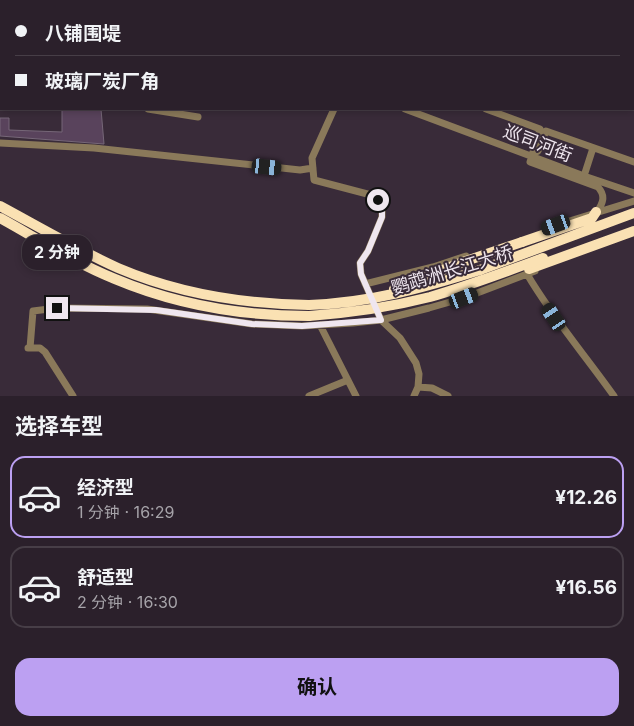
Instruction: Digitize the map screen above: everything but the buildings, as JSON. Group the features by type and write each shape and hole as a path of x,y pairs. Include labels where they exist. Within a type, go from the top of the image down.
{"highway":[{"name":"鹦鹉洲长江大桥","path":"0,206 87,253 120,268 186,290 246,301 278,304 336,304 364,301 424,287 480,270 634,213"},
{"path":"364,301 463,262 592,218 596,212"},
{"name":"鹦鹉洲长江大桥","path":"0,218 115,279 184,302 215,309 279,316 337,314 430,297 474,283 634,224"},
{"path":"375,308 420,305 466,293 634,233"}],"street":[{"path":"173,110 198,117"},
{"path":"334,110 312,158 314,180 375,196 378,200 382,209 382,217 368,251 360,263 361,274 381,320 400,338 416,363 419,374 418,387 414,396"},
{"name":"巡司河街","path":"408,110 634,193"},
{"path":"489,110 540,129 530,162 598,187 604,198 596,212"},
{"path":"532,155 538,152 546,131 634,162"},
{"path":"0,143 94,148 300,170 313,168"},
{"path":"584,176 593,148"},
{"path":"365,284 433,267 634,200"},
{"path":"73,396 45,352 40,348 29,348 33,312 57,308 147,309 252,324 320,325 381,320 464,298 528,272 554,317 575,342 614,396"},
{"path":"320,325 356,396"},
{"path":"309,396 348,380"},
{"path":"418,387 432,388 448,396"}],"route":[{"path":"57,308 156,310 252,324 302,326 381,320 361,274 360,263 368,251 382,217 382,209 378,200"}]}
